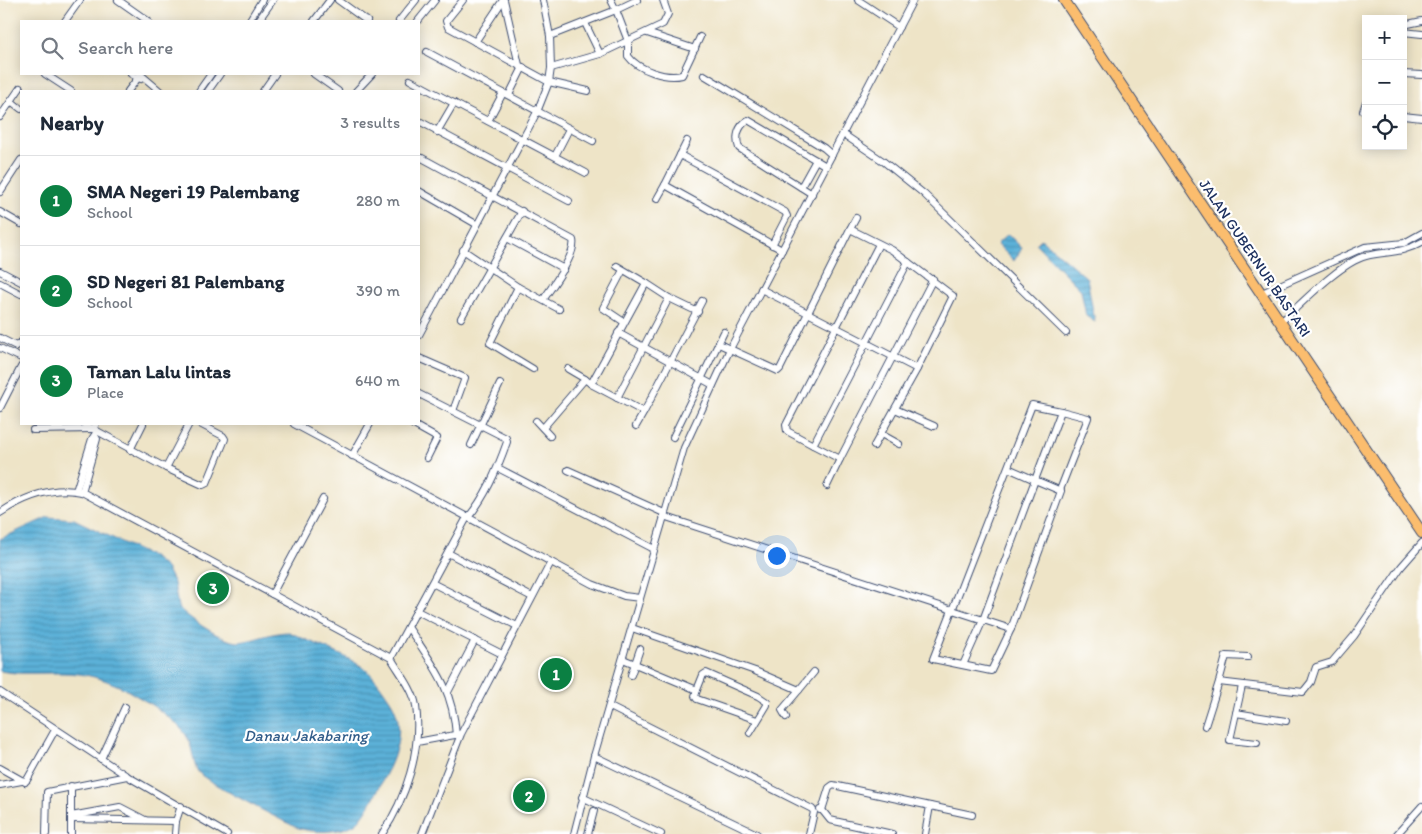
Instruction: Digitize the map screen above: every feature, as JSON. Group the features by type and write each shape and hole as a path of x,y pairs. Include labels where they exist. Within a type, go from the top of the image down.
{"highway":[{"name":"JALAN GUBERNUR BASTARI","path":"1064,0 1422,533"}],"street":[{"path":"68,20 80,0"},
{"path":"118,0 147,20"},
{"path":"250,20 262,0"},
{"path":"259,20 273,0"},
{"path":"315,20 330,0"},
{"path":"338,0 366,20"},
{"path":"400,20 416,0"},
{"path":"419,20 435,0"},
{"path":"463,0 446,21 446,24 549,82 588,91"},
{"path":"475,42 503,0"},
{"path":"488,121 506,94 521,66 503,0"},
{"path":"420,333 476,224 537,112 549,82 551,68 550,36 543,0"},
{"path":"611,0 628,40 626,49 632,62 664,75 680,76 684,74 700,37"},
{"path":"550,36 637,0"},
{"path":"551,68 600,54 628,40 647,34 663,24 667,19 663,0"},
{"path":"858,0 899,27"},
{"path":"575,834 582,797 610,707 682,455 730,349 913,0"},
{"path":"1407,24 1422,21"},
{"path":"585,23 600,54"},
{"path":"1407,32 1422,34"},
{"path":"647,34 695,49"},
{"path":"427,52 593,141"},
{"path":"1407,74 1422,75"},
{"path":"47,75 69,90"},
{"path":"129,90 140,75 159,90"},
{"path":"200,90 210,75"},
{"path":"209,90 219,75"},
{"path":"266,90 275,75"},
{"path":"315,75 337,90"},
{"path":"357,90 371,75"},
{"path":"704,75 824,148 832,155"},
{"path":"410,80 586,173"},
{"path":"0,117 20,88"},
{"path":"11,101 20,108"},
{"path":"437,132 454,103"},
{"path":"1407,116 1422,118"},
{"path":"812,194 739,148 737,138 742,125 748,120 826,166"},
{"path":"421,122 569,202"},
{"path":"555,156 569,129"},
{"path":"843,134 883,161 924,194 1066,333"},
{"path":"657,199 687,141"},
{"path":"680,155 786,212 787,216 772,245"},
{"path":"422,158 574,240 574,245 564,269 543,300"},
{"path":"801,187 816,160"},
{"path":"0,192 20,162"},
{"path":"665,185 782,250"},
{"path":"420,192 476,224"},
{"path":"461,318 522,211"},
{"path":"0,212 20,223"},
{"path":"719,344 778,371 856,218"},
{"path":"850,229 908,262 954,296 874,446"},
{"path":"1262,293 1288,280 1320,269 1365,247 1404,243 1422,233"},
{"path":"507,238 564,269"},
{"path":"1282,322 1340,270 1356,260 1366,256 1409,249 1422,242"},
{"path":"840,459 787,431 786,424 879,244"},
{"path":"463,250 518,287 560,309"},
{"path":"814,445 908,262"},
{"path":"624,322 602,308 620,268 669,298 698,312"},
{"path":"0,271 20,281"},
{"path":"827,486 933,279"},
{"path":"0,283 20,293"},
{"path":"592,384 646,283"},
{"path":"518,287 490,343 533,369"},
{"path":"761,289 916,369"},
{"path":"617,398 669,298"},
{"path":"636,426 698,312 702,301"},
{"path":"673,437 724,332"},
{"path":"618,334 713,384"},
{"path":"0,338 16,346 20,343"},
{"path":"0,348 20,358"},
{"path":"420,358 465,378 453,411"},
{"path":"710,363 720,369"},
{"path":"568,369 644,412"},
{"path":"0,408 2,398 20,370"},
{"path":"543,428 585,380"},
{"path":"471,445 500,384"},
{"path":"391,658 448,553 468,518 474,512 498,468 507,439 420,394"},
{"path":"1032,405 1061,410 1088,418 1060,490 1011,629 991,671 933,659 1008,468 1032,405"},
{"path":"895,409 934,426"},
{"path":"963,665 983,620 1061,410"},
{"path":"536,421 550,436"},
{"path":"130,450 142,425"},
{"path":"166,468 188,425"},
{"path":"33,430 46,427 95,430 130,450 203,485 206,483 226,439 202,425"},
{"path":"296,425 592,584 624,596 640,598"},
{"path":"352,456 369,425"},
{"path":"414,425 438,438 427,458"},
{"path":"79,492 95,430"},
{"path":"881,434 899,444"},
{"path":"498,468 654,550"},
{"path":"1008,468 1060,490"},
{"path":"568,470 664,514 1011,629"},
{"path":"0,513 35,495 64,490 79,492 391,658 416,705 417,742 403,796 382,834"},
{"path":"272,594 323,499"},
{"path":"1219,682 1303,692 1311,682 1316,667 1328,664 1338,655 1354,636 1401,567 1422,543"},
{"path":"448,553 532,597"},
{"path":"422,834 458,734 551,562"},
{"path":"432,582 517,626"},
{"path":"417,610 502,654"},
{"path":"408,627 437,671 448,692 458,734"},
{"path":"632,628 755,671 799,690"},
{"path":"448,692 475,640"},
{"path":"631,675 640,649"},
{"path":"1205,726 1226,656 1248,657"},
{"path":"623,660 697,690"},
{"path":"786,717 782,710 814,672"},
{"path":"750,733 767,704 758,696 706,673 703,675 695,696 697,699 757,720"},
{"path":"1242,686 1230,740 1257,743"},
{"path":"0,692 127,776 227,834"},
{"path":"100,759 125,707"},
{"path":"610,707 812,809 814,812"},
{"path":"1236,713 1286,720"},
{"path":"25,782 55,730"},
{"path":"417,742 458,734"},
{"path":"594,756 758,834"},
{"path":"0,768 25,782"},
{"path":"46,834 47,792 127,776"},
{"path":"0,785 25,782"},
{"path":"71,786 71,834"},
{"path":"822,810 829,788 833,786 972,815"},
{"path":"582,797 661,834"},
{"path":"175,834 180,806"},
{"path":"925,834 930,806"},
{"path":"1398,834 1422,806"},
{"path":"71,817 120,807 148,821"},
{"path":"814,812 822,810"},
{"path":"822,810 830,820 892,834"},
{"path":"588,834 594,811"},
{"path":"809,834 814,812"},
{"path":"71,817 176,821"}],"water":[{"path":"1008,234 1022,248 1014,261 997,244"},
{"path":"1041,239 1087,278 1095,322 1086,316 1081,290 1036,244"},
{"name":"Danau Jakabaring","path":"48,517 74,519 154,558 166,568 174,583 178,607 216,634 239,642 276,633 289,632 344,656 369,673 394,708 397,717 398,734 389,768 368,808 358,822 340,830 304,830 230,793 199,773 195,766 186,735 173,721 129,691 115,684 79,674 0,671 0,539"}],"place":[{"name":"Taman Lalu lintas","path":"213,588"},
{"name":"SMA Negeri 19 Palembang","path":"556,674"},
{"name":"SD Negeri 81 Palembang","path":"529,796"}]}
